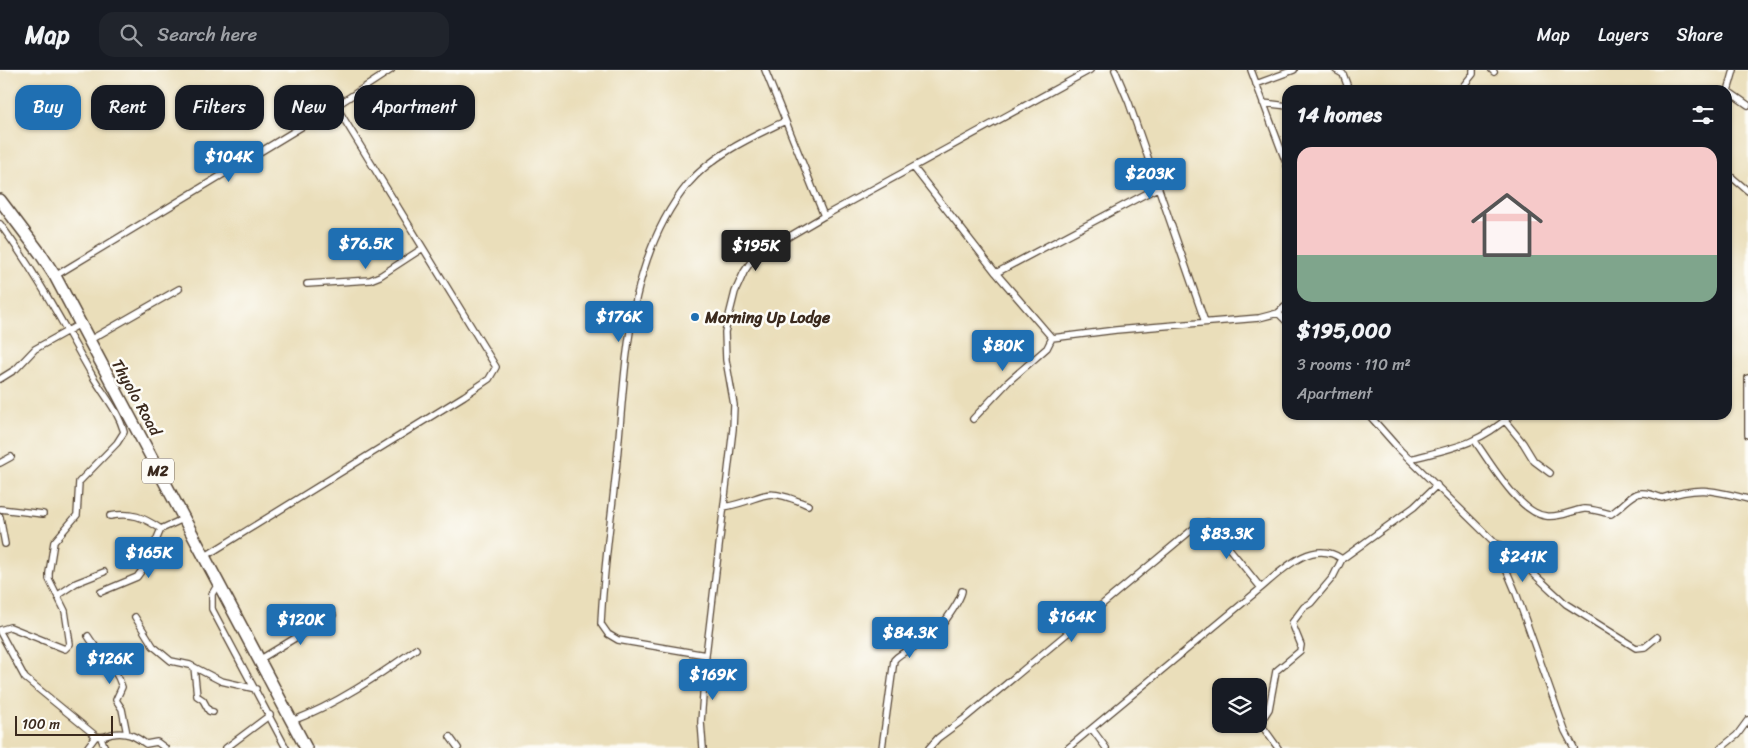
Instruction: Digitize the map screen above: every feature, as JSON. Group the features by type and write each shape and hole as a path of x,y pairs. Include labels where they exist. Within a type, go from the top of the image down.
{"highway":[{"name":"Thyolo Road","path":"0,200 55,276 91,346 116,401 183,518 306,748"}],"street":[{"path":"344,101 391,70"},
{"path":"765,70 824,216"},
{"path":"703,748 701,722 706,655 734,405 726,360 725,332 735,292 744,272 754,257 824,216 1090,70"},
{"path":"1114,70 1129,103 1205,322"},
{"path":"1251,70 1282,152"},
{"path":"1256,84 1294,70"},
{"path":"1336,70 1343,74 1347,85"},
{"path":"1463,85 1473,71 1480,70"},
{"path":"1730,85 1734,70"},
{"path":"1732,94 1748,105"},
{"path":"1263,102 1282,105"},
{"path":"204,557 489,379 494,372 495,362 344,119"},
{"path":"706,655 618,640 608,634 601,624 623,404 637,292 658,230 688,184 737,146 785,121"},
{"path":"55,276 296,130"},
{"path":"914,168 996,273 1052,338"},
{"path":"1732,177 1748,190"},
{"path":"996,273 1157,188"},
{"path":"0,224 17,247 83,357 116,401 122,425 122,438 79,482 77,515 53,545 49,578 65,611 70,644 65,649 10,627 0,631 25,678 98,737 105,748"},
{"path":"307,284 370,280 380,276 423,248"},
{"path":"83,357 91,346 179,289"},
{"path":"1052,338 1259,318 1278,313 1282,309"},
{"path":"1278,313 1282,317"},
{"path":"0,379 16,369 35,349 80,324"},
{"path":"973,419 1008,382 1047,348 1052,338"},
{"path":"1748,378 1748,435"},
{"path":"1374,420 1410,459 1495,543 1516,593 1565,731 1574,748"},
{"path":"1410,459 1475,441 1504,421 1523,443 1534,461 1550,473"},
{"path":"1475,441 1506,486 1522,503 1544,516 1564,516 1585,509 1611,514 1637,492 1645,491 1662,498 1705,489 1748,499"},
{"path":"0,463 11,456"},
{"path":"1278,748 1260,723 1269,709 1274,674 1300,650 1301,646 1292,623 1296,616 1333,578 1342,559 1414,507 1437,485"},
{"path":"724,507 770,493 779,493 808,505"},
{"path":"0,508 20,509 29,513 43,514"},
{"path":"110,516 133,514 141,516 161,529"},
{"path":"0,518 5,544"},
{"path":"101,592 137,577 145,566 161,529 183,518"},
{"path":"929,748 938,738 964,720 1199,524 1208,522 1213,527 1261,588"},
{"path":"1495,543 1505,547 1566,604 1629,644 1636,648 1645,647 1657,637"},
{"path":"1068,748 1280,572 1304,556 1319,551 1337,555 1342,559"},
{"path":"58,595 76,583 104,572"},
{"path":"218,584 210,601 212,609 286,748"},
{"path":"882,748 894,660 901,653 933,636 959,601 962,591"},
{"path":"259,660 333,615"},
{"path":"135,616 158,651 171,661 194,668 221,681 256,689"},
{"path":"88,636 96,650 118,674 122,687 116,700 122,709 127,734"},
{"path":"292,721 323,708 346,693 376,678 416,650"},
{"path":"194,668 197,696 203,700 209,711 213,712"},
{"path":"226,748 270,715"},
{"path":"1720,748 1737,735 1748,720"},
{"path":"1092,729 1106,748"},
{"path":"87,748 98,737 127,734 146,744 158,742 164,748"},
{"path":"450,737 458,748"}],"place":[{"name":"Morning Up Lodge","path":"695,317"}]}
